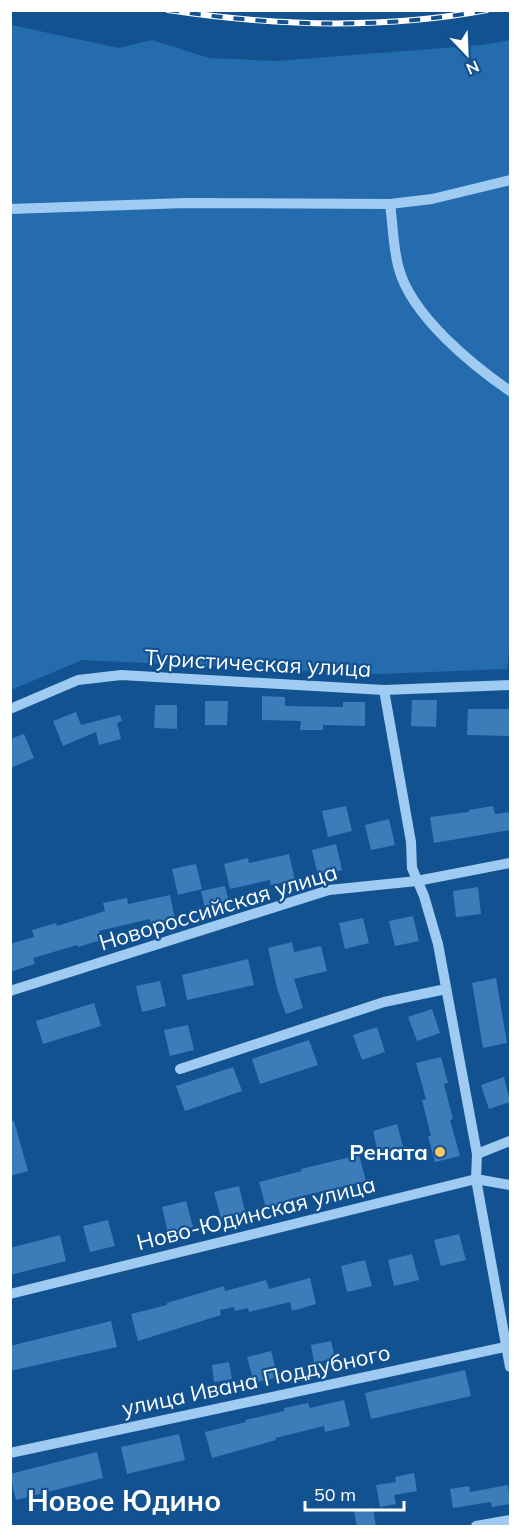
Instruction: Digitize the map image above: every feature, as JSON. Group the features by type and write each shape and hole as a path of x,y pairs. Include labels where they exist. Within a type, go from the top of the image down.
{"street":[{"path":"10,209 186,203 390,204 432,199 510,180"},
{"path":"390,204 399,270 415,301 445,339 486,375 510,391"},
{"name":"Туристическая улица","path":"10,709 78,680 121,675 384,690 510,685"},
{"path":"384,690 411,842 412,868 424,896 438,944 477,1154 476,1179 509,1346 510,1367"},
{"name":"Новороссийская улица","path":"10,991 329,890 417,881 510,863"},
{"path":"180,1069 384,1002 446,988"},
{"path":"477,1154 510,1141"},
{"name":"Ново-Юдинская улица","path":"10,1294 476,1179 510,1185"},
{"name":"улица Ивана Поддубного","path":"10,1453 509,1346"},
{"path":"476,1527 510,1520"}],"shaded area":[{"path":"11,25 119,48 152,40 209,58 276,61 482,45 510,40 510,639 507,669 378,674 82,660 11,690"}],"building":[{"path":"262,696 285,697 285,706 343,707 343,702 365,702 365,726 323,725 323,730 300,730 301,721 262,720"},
{"path":"412,700 437,700 436,727 411,726"},
{"path":"205,701 228,701 227,725 205,725"},
{"path":"155,705 177,705 177,729 154,728"},
{"path":"468,709 510,709 510,736 467,735"},
{"path":"76,712 81,725 120,715 122,721 117,723 121,739 99,745 96,732 63,746 53,721"},
{"path":"24,734 34,758 10,768 10,739"},
{"path":"346,806 352,831 328,837 322,811"},
{"path":"493,806 495,814 510,812 510,830 434,843 430,817"},
{"path":"389,819 395,845 371,850 365,825"},
{"path":"336,844 342,870 318,875 312,850"},
{"path":"289,854 295,880 271,885 270,880 230,889 224,864 248,858 249,863"},
{"path":"196,864 202,889 178,895 172,869"},
{"path":"225,886 231,911 207,917 201,891"},
{"path":"478,887 481,914 456,917 453,891"},
{"path":"170,895 175,920 151,926 150,919 99,931 101,940 33,958 35,964 10,972 10,944 34,937 32,930 56,923 57,926 105,911 103,903 127,898 128,904"},
{"path":"413,916 419,941 395,946 389,921"},
{"path":"363,918 369,943 345,949 339,923"},
{"path":"292,942 294,952 321,946 327,971 294,979 303,1008 286,1014 277,988 268,948"},
{"path":"248,959 254,985 187,1000 182,975"},
{"path":"496,978 507,1043 483,1048 472,983"},
{"path":"160,981 166,1006 142,1012 136,986"},
{"path":"94,1003 101,1026 43,1044 36,1021"},
{"path":"432,1009 440,1033 417,1041 408,1017"},
{"path":"188,1025 194,1050 170,1056 164,1030"},
{"path":"377,1027 385,1052 362,1060 353,1035"},
{"path":"309,1040 318,1065 260,1084 252,1059"},
{"path":"441,1057 448,1083 444,1084 453,1119 450,1120 460,1156 435,1162 422,1100 426,1099 416,1063"},
{"path":"233,1067 242,1091 185,1111 176,1086"},
{"path":"504,1077 510,1102 489,1109 481,1085"},
{"path":"10,1121 14,1121 28,1171 10,1176"},
{"path":"397,1124 404,1150 379,1157 373,1131"},
{"path":"359,1155 366,1181 289,1199 290,1202 266,1208 259,1182"},
{"path":"239,1186 245,1212 221,1218 214,1192"},
{"path":"186,1201 193,1227 168,1233 162,1207"},
{"path":"108,1220 115,1246 90,1252 83,1226"},
{"path":"459,1234 466,1260 441,1266 434,1240"},
{"path":"60,1235 66,1261 10,1275 10,1248"},
{"path":"412,1254 419,1280 394,1286 388,1260"},
{"path":"365,1260 372,1286 347,1292 341,1266"},
{"path":"310,1278 316,1304 292,1311 290,1302 249,1312 248,1308 235,1311 234,1307 220,1310 221,1315 138,1341 131,1314 224,1286 225,1291 266,1280 269,1289"},
{"path":"111,1321 117,1347 10,1371 10,1346"},
{"path":"331,1341 335,1358 314,1363 311,1345"},
{"path":"271,1351 278,1377 254,1383 247,1357"},
{"path":"229,1362 232,1379 214,1382 212,1365"},
{"path":"465,1370 471,1396 371,1419 365,1393"},
{"path":"344,1400 350,1426 325,1432 324,1426 275,1438 276,1440 212,1458 205,1432 284,1411 284,1408 308,1403 310,1408"},
{"path":"179,1434 185,1460 127,1474 121,1447"},
{"path":"97,1452 103,1478 16,1500 10,1474"},
{"path":"414,1473 417,1491 394,1495 396,1504 380,1507 376,1485 396,1482 395,1477"},
{"path":"508,1485 510,1504 492,1507 491,1502 453,1508 450,1489 469,1486 470,1492"},
{"path":"373,1508 376,1527 357,1527 354,1511"}],"railway":[{"path":"168,10 248,20 328,24 407,21 487,10"}],"place":[{"name":"Рената","path":"440,1152"}],"district":[{"name":"Новое Юдино","path":"124,1501"}]}
